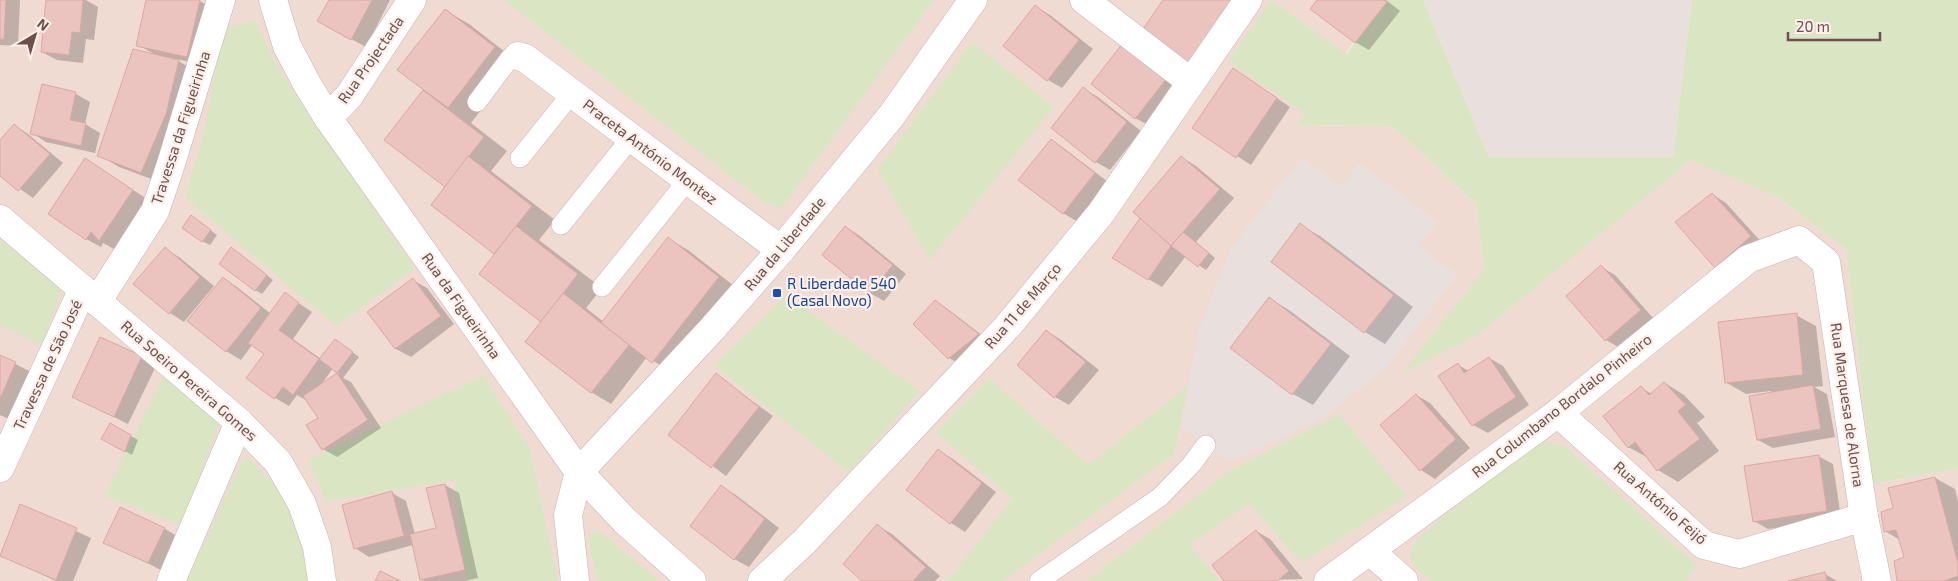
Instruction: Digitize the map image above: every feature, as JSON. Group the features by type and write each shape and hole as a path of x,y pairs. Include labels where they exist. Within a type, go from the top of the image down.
{"street":[{"name":"Travessa da Figueirinha","path":"90,295 155,210 170,167 220,0"},
{"name":"Rua da Figueirinha","path":"273,0 287,46 306,84 328,118 579,472 625,521 692,581"},
{"name":"Rua Projectada","path":"328,118 349,96 412,0"},
{"name":"Rua da Liberdade","path":"579,472 712,329 781,250 892,115 973,0"},
{"path":"1084,0 1191,82"},
{"name":"Rua 11 de Março","path":"762,581 804,542 1007,328 1102,213 1248,0"},
{"name":"Praceta António Montez","path":"518,56 525,58 781,250"},
{"name":"Rua Soeiro Pereira Gomes","path":"0,219 239,422 278,462 302,504 317,547 322,581"},
{"name":"Rua Columbano Bordalo Pinheiro","path":"1328,581 1558,413 1748,258 1799,240"},
{"name":"Rua Marquesa de Alorna","path":"1799,240 1826,262 1864,517 1877,581"},
{"name":"Travessa de São José","path":"0,468 90,295"},
{"name":"Rua António Feijó","path":"1558,413 1704,545 1739,554 1864,517"},
{"path":"171,581 239,422"},
{"path":"575,581 568,514 579,472"},
{"path":"1370,551 1404,581"}],"lane":[{"path":"477,102 510,58 518,56"},
{"path":"520,158 572,93"},
{"path":"561,225 631,138"},
{"path":"602,287 687,181"},
{"path":"1040,581 1160,497 1191,465 1206,445"}],"shaded area":[{"path":"0,0 1383,0 1296,125 1392,126 1476,204 1484,269 1476,335 1691,159 1779,198 1846,250 1873,484 1958,469 1958,581 0,581"},
{"path":"1423,0 1692,0 1673,157 1489,157"},
{"path":"1302,157 1341,187 1359,163 1437,222 1419,246 1457,275 1385,369 1316,422 1229,462 1181,426 1198,332 1231,249"}],"green space":[{"path":"504,0 934,0 781,209 765,203"},
{"path":"1271,0 1347,54 1383,0 1423,0 1489,157 1673,157 1692,0 1958,0 1958,469 1873,484 1846,250 1779,198 1691,160 1476,336 1401,374 1484,269 1476,204 1392,126 1296,125 1304,113 1228,61"},
{"path":"255,20 279,70 415,269 336,326 185,198 205,129 223,29"},
{"path":"972,42 1054,107 930,260 877,170"},
{"path":"0,240 62,287 42,346 0,325"},
{"path":"786,295 920,391 848,472 714,365"},
{"path":"165,373 219,423 182,525 104,496"},
{"path":"483,375 530,449 558,581 466,581 455,480 326,502 308,460"},
{"path":"989,378 1088,465 1189,385 1174,454 1003,581 944,581 954,573 1012,498 935,432"},
{"path":"1339,414 1407,496 1302,563 1249,504 1190,544 1219,581 1087,581 1228,472"},
{"path":"1540,441 1565,446 1697,565 1686,581 1431,581 1415,568 1409,555 1416,540 1531,445"},
{"path":"245,455 270,480 285,502 304,554 309,581 187,581"},
{"path":"597,529 659,581 597,581 588,536"}],"building":[{"path":"0,0 6,0 4,39 0,39"},
{"path":"46,0 83,0 80,33 72,32 69,55 41,52"},
{"path":"146,0 200,0 187,57 136,46"},
{"path":"329,0 372,0 351,40 317,21"},
{"path":"1163,0 1231,0 1188,64 1141,32"},
{"path":"1317,0 1384,0 1387,2 1355,43 1310,9"},
{"path":"1035,5 1079,40 1047,81 1003,46"},
{"path":"445,9 495,47 448,108 397,70"},
{"path":"1123,43 1167,78 1135,119 1091,84"},
{"path":"133,49 179,60 166,114 141,173 97,156"},
{"path":"1233,68 1277,98 1236,158 1192,128"},
{"path":"42,84 76,92 70,120 86,123 81,146 30,134"},
{"path":"1083,87 1127,122 1095,163 1051,128"},
{"path":"423,90 484,137 445,187 384,140"},
{"path":"14,124 50,154 18,191 0,176 0,140"},
{"path":"1051,139 1095,173 1063,214 1018,180"},
{"path":"468,156 532,206 494,254 431,205"},
{"path":"1181,156 1220,189 1171,246 1133,212"},
{"path":"85,158 133,190 99,241 91,232 86,240 48,214"},
{"path":"1712,193 1751,236 1715,268 1675,222"},
{"path":"191,215 211,230 202,242 182,228"},
{"path":"1140,218 1171,246 1148,280 1112,258"},
{"path":"1300,223 1394,295 1364,333 1271,262"},
{"path":"516,226 578,274 541,322 479,274"},
{"path":"845,226 893,265 870,294 822,255"},
{"path":"1183,232 1209,253 1198,267 1171,246"},
{"path":"668,237 719,277 652,363 601,323"},
{"path":"165,247 200,277 169,314 133,284"},
{"path":"231,247 267,275 255,291 219,264"},
{"path":"1601,265 1641,310 1605,341 1566,296"},
{"path":"223,277 261,308 226,352 187,321"},
{"path":"413,278 441,316 395,349 367,312"},
{"path":"285,292 299,303 279,330 319,359 293,395 283,387 274,399 246,378 264,354 248,343"},
{"path":"563,293 629,345 591,393 525,342"},
{"path":"1269,297 1331,344 1292,395 1230,348"},
{"path":"935,300 979,334 948,359 913,324"},
{"path":"1797,313 1803,375 1725,383 1718,322"},
{"path":"1046,330 1086,362 1054,398 1017,365"},
{"path":"100,337 142,356 114,417 72,397"},
{"path":"335,339 353,352 337,373 319,359"},
{"path":"0,355 16,362 0,399"},
{"path":"1489,357 1516,397 1472,426 1438,376 1458,363 1464,373"},
{"path":"337,373 368,420 322,450 306,425 318,418 303,396"},
{"path":"716,373 759,407 711,468 668,435"},
{"path":"1664,382 1686,405 1678,411 1700,439 1657,471 1635,442 1628,448 1603,416 1641,386 1649,395"},
{"path":"1813,385 1821,429 1757,440 1749,396"},
{"path":"1416,394 1456,439 1420,471 1380,425"},
{"path":"110,423 131,435 125,452 101,439"},
{"path":"938,449 982,483 950,524 906,490"},
{"path":"1819,455 1827,511 1753,522 1744,466"},
{"path":"1935,477 1958,563 1958,576 1944,581 1897,581 1894,561 1904,557 1896,530 1884,532 1881,512 1893,508 1888,488"},
{"path":"445,484 465,570 420,580 410,534 436,528 426,488"},
{"path":"721,485 765,519 734,560 690,526"},
{"path":"392,491 404,536 354,549 342,505"},
{"path":"20,504 77,528 56,580 0,556"},
{"path":"120,507 165,528 148,563 103,543"},
{"path":"877,524 926,567 913,581 862,581 843,564"},
{"path":"1256,530 1289,571 1277,581 1224,581 1212,565"},
{"path":"380,571 401,581 375,581"},
{"path":"1825,572 1827,581 1788,581"}],"place":[{"name":"R Liberdade 540 (Casal Novo)","path":"777,293"}]}
